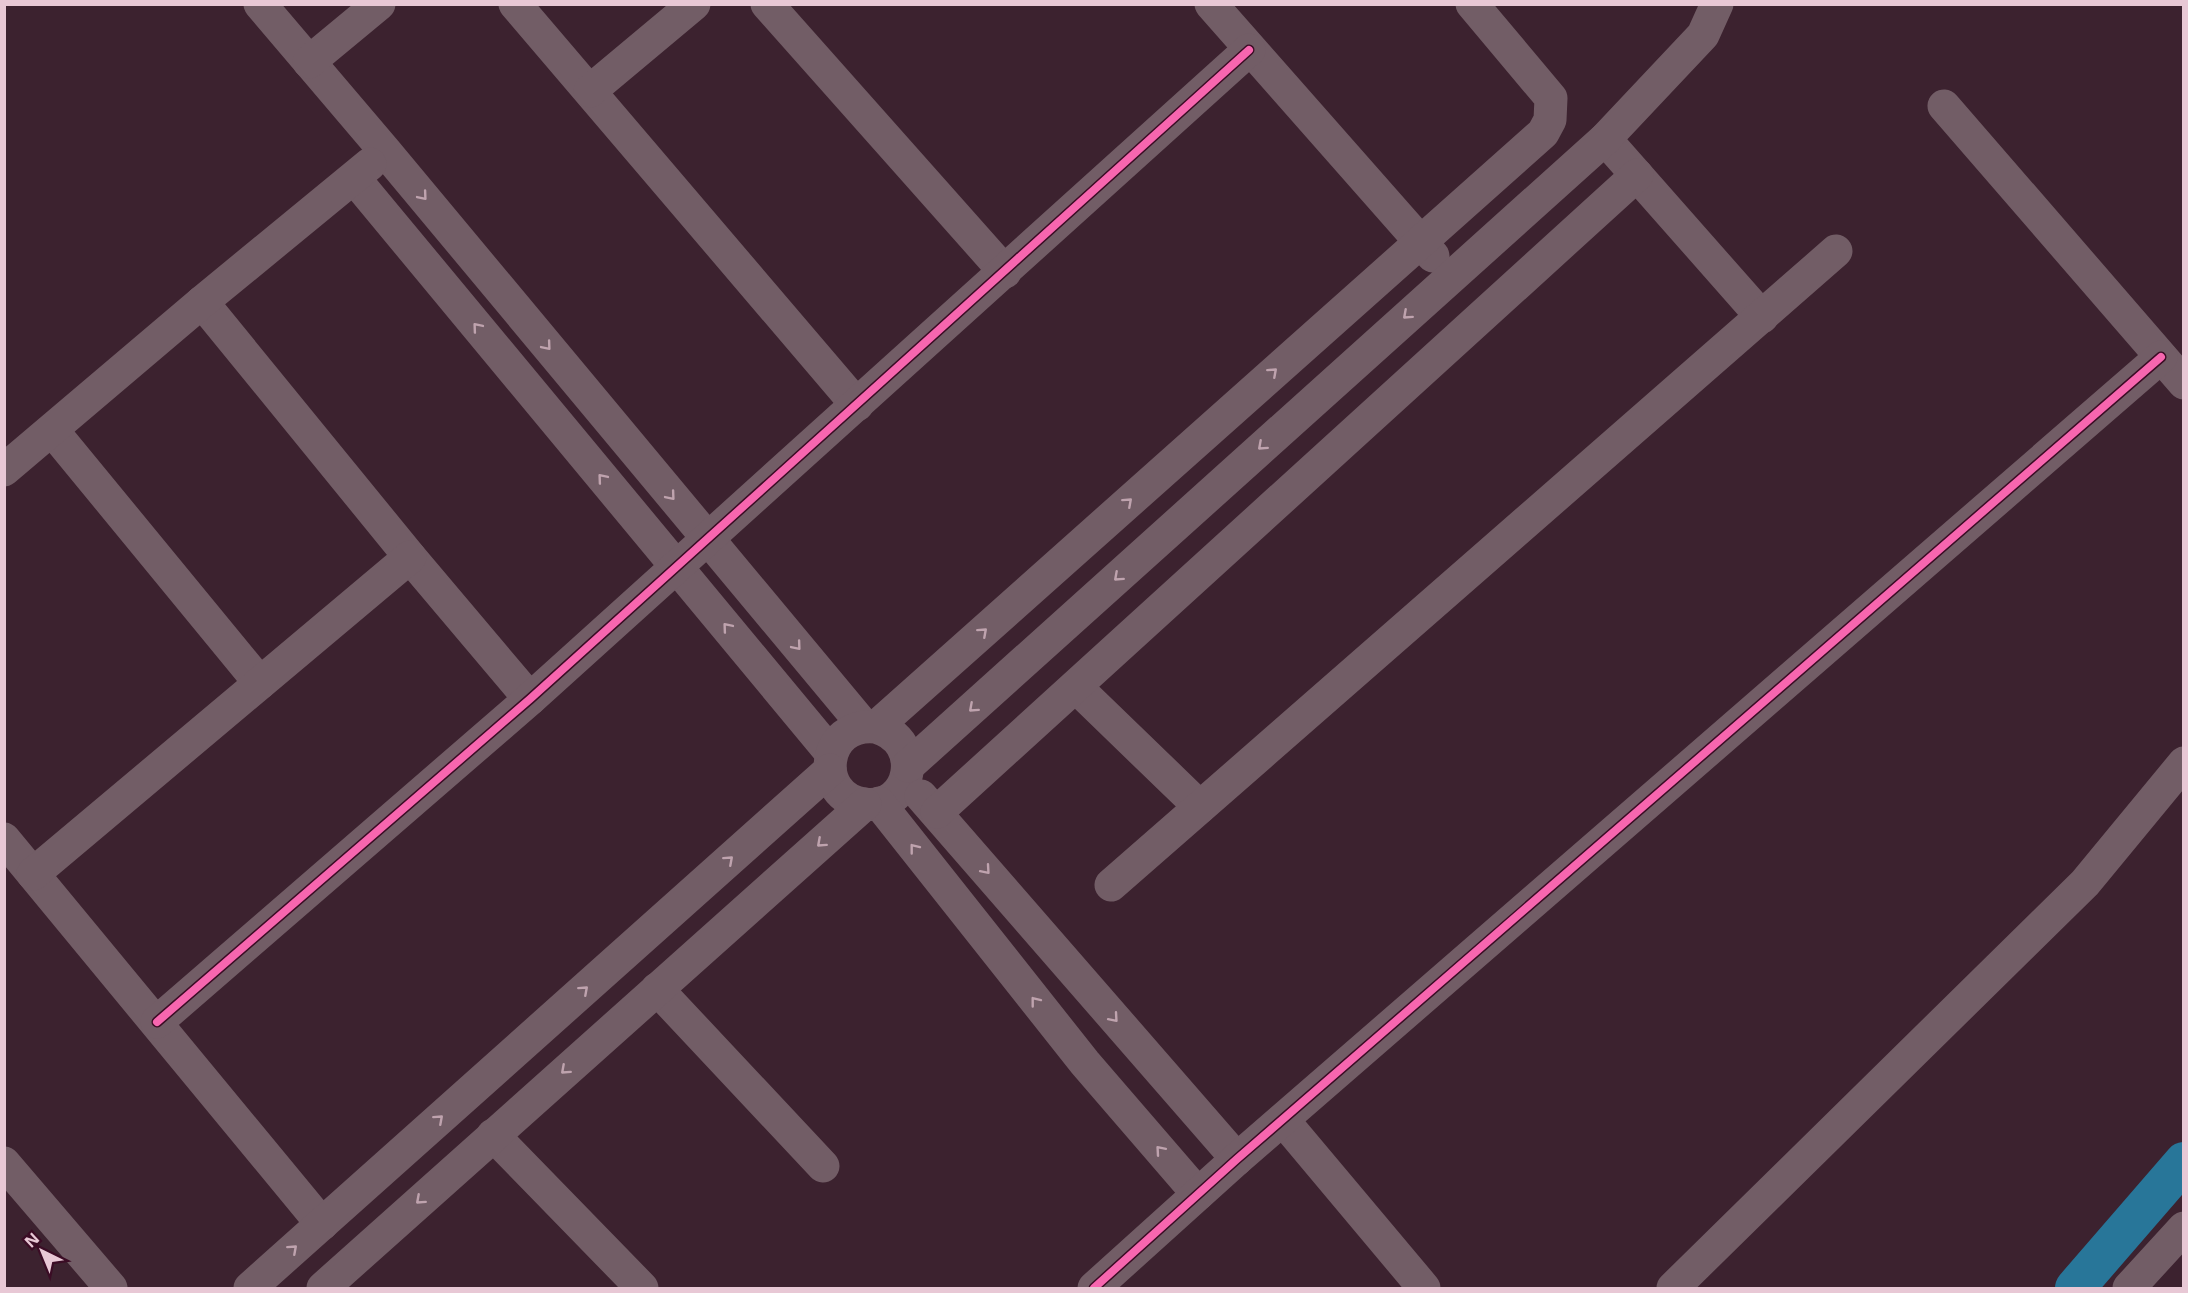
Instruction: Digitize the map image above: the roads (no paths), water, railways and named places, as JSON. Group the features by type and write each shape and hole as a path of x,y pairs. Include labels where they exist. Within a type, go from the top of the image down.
{"street":[{"path":"260,4 386,151 708,540 870,726"},
{"path":"309,62 378,4"},
{"path":"515,4 857,405"},
{"path":"590,91 694,4"},
{"path":"767,4 1005,272"},
{"path":"1211,4 1249,50 1450,276"},
{"path":"870,726 1543,133 1550,120 1551,98 1472,4"},
{"path":"336,1284 493,1135 657,989 872,804 895,794 907,773 1450,276 1605,139 1703,35 1717,4"},
{"path":"157,1022 530,699 1249,50"},
{"path":"1944,106 2184,383"},
{"path":"1605,139 1762,317"},
{"path":"4,470 201,302 386,151"},
{"path":"936,812 1637,175"},
{"path":"354,178 676,567 831,761 836,786 848,799 872,804 1085,1063 1198,1194"},
{"path":"1111,885 1836,251"},
{"path":"201,302 530,699"},
{"path":"1094,1288 1237,1159 2161,357"},
{"path":"52,430 260,683"},
{"path":"33,874 410,557"},
{"path":"1076,687 1200,807"},
{"path":"250,1288 831,761 841,738 855,728 870,726 885,729 900,740 905,748 907,773 936,812 1237,1159"},
{"path":"1672,1288 2085,883 2184,763"},
{"path":"4,839 322,1224"},
{"path":"657,989 824,1166"},
{"path":"1283,1120 1424,1288"},
{"path":"493,1135 642,1288"},
{"path":"4,1163 111,1288"},
{"path":"2129,1288 2184,1228"}],"waterway":[{"path":"2075,1288 2184,1162"}]}
